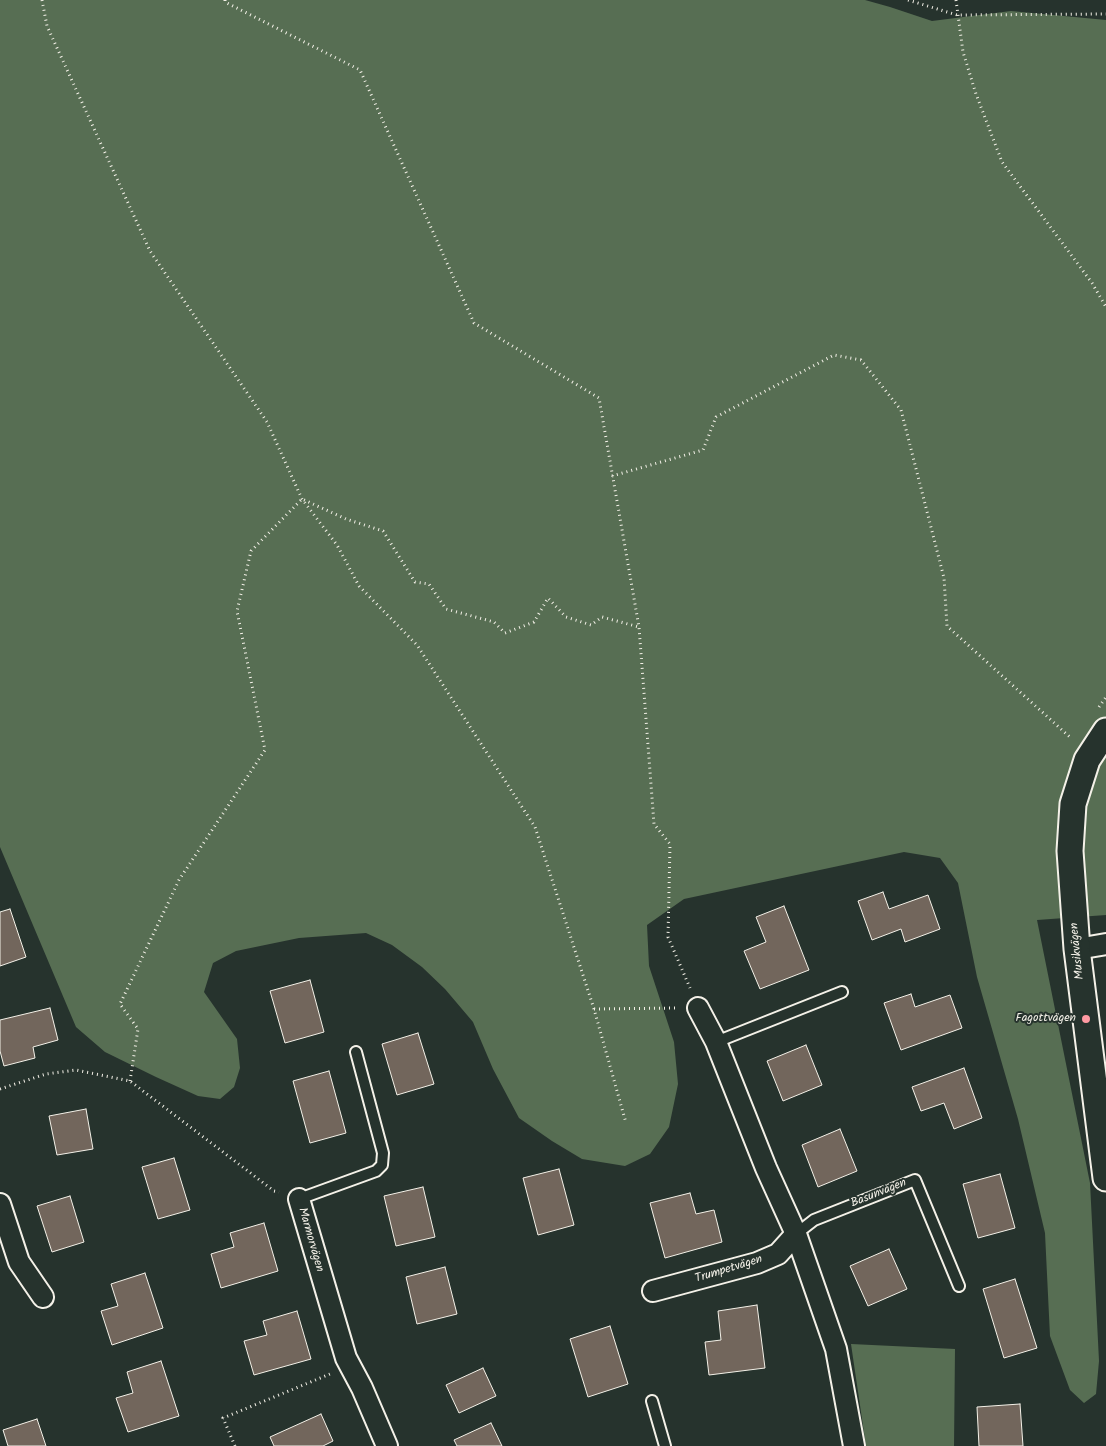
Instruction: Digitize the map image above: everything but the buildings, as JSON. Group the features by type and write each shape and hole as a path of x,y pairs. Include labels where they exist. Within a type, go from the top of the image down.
{"street":[{"name":"Musikvägen","path":"1106,731 1087,760 1073,804 1070,851 1077,948 1106,1178"},
{"path":"1077,948 1106,944"},
{"path":"698,1008 716,1042 766,1168 796,1234 836,1348 854,1446"},
{"name":"Marmorvägen","path":"298,1199 346,1358 362,1388 387,1446"},
{"path":"0,1204 19,1262 43,1297"},
{"name":"Trumpetvägen","path":"654,1291 758,1263 778,1254 796,1234"}],"lane":[{"path":"716,1042 842,992"},
{"name":"Marmorvägen","path":"298,1199 376,1172 382,1165 383,1153 356,1052"},
{"name":"Basunvägen","path":"796,1234 814,1220 916,1180 959,1286"},
{"path":"652,1401 665,1446"}],"path":[{"path":"42,0 47,26 150,251 267,422 302,499 337,545 359,586 417,645 535,827 594,1009 626,1123"},
{"path":"225,0 225,2 360,70 474,323 598,398 639,627 654,824 670,844 668,937 698,1008 594,1009"},
{"path":"908,0 957,14 1106,14"},
{"path":"956,0 966,60 976,94 1002,162 1092,283 1106,306"},
{"path":"612,476 703,450 716,417 834,355 861,360 901,410 944,578 947,626 1075,742"},
{"path":"302,499 346,519 383,530 415,582 429,584 446,609 494,622 505,633 534,622 548,598 566,617 591,625 602,617 639,627"},
{"path":"130,1081 138,1029 120,1004 179,880 265,750 237,611 251,551 302,499"},
{"path":"0,1089 46,1074 76,1070 130,1081 274,1191 298,1199"},
{"path":"234,1446 223,1418 350,1366"}],"green space":[{"path":"0,0 865,0 932,21 1011,11 1106,20 1106,915 1037,920 1090,1183 1099,1361 1096,1394 1084,1403 1070,1390 1050,1336 1045,1233 1018,1119 977,977 958,883 940,858 904,852 684,899 647,925 649,966 674,1042 678,1084 669,1127 650,1154 625,1166 582,1159 519,1118 493,1069 473,1022 445,989 422,967 392,945 366,933 299,938 236,951 213,963 204,992 237,1039 240,1068 234,1087 220,1099 198,1096 105,1052 76,1027 0,847"},
{"path":"851,1344 955,1349 954,1446 866,1446"}],"place":[{"name":"Fagottvägen","path":"1086,1019"}]}
